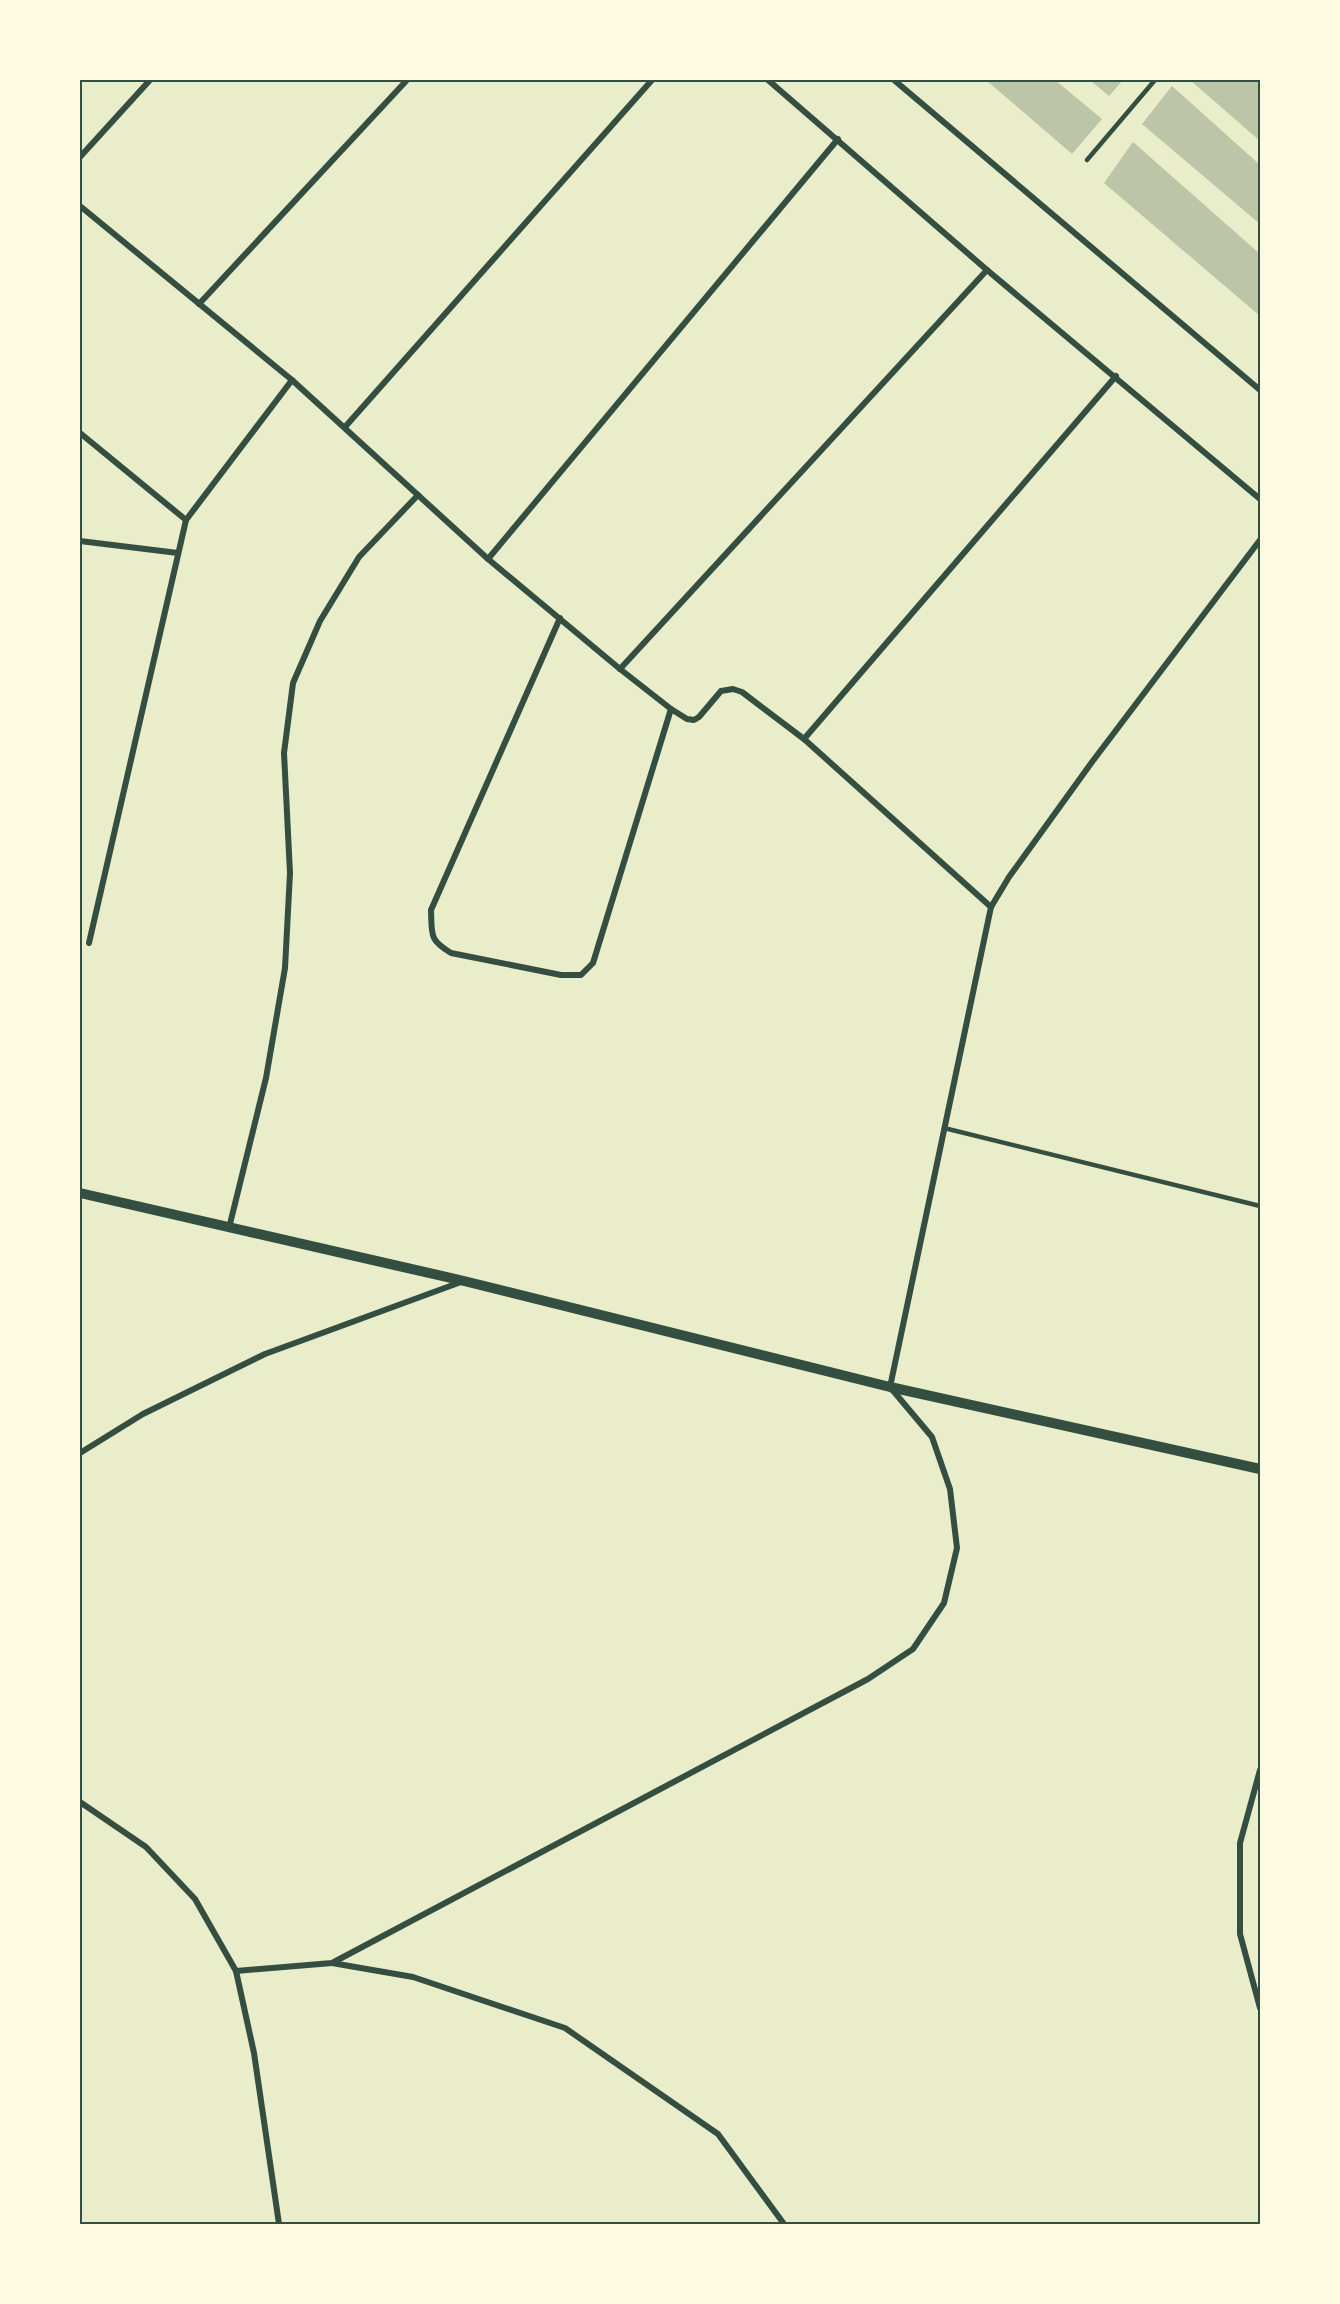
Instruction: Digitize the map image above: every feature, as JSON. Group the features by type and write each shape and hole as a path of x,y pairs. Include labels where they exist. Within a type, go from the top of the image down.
{"street":[{"path":"80,157 150,80"},
{"path":"199,304 407,80"},
{"path":"345,427 652,80"},
{"path":"768,80 987,270 1260,499"},
{"path":"894,80 1260,390"},
{"path":"488,559 838,139"},
{"path":"80,206 292,380 488,559 671,709 687,719 694,720 721,691 733,689 742,692 804,739 991,907"},
{"path":"620,669 987,270"},
{"path":"804,739 1116,376"},
{"path":"89,943 186,520 292,380"},
{"path":"80,433 186,520"},
{"path":"229,1228 267,1078 285,968 290,873 284,753 293,683 320,621 359,557 418,495"},
{"path":"890,1387 991,907 1009,877 1085,771 1260,540"},
{"path":"80,541 178,553"},
{"path":"560,618 431,910 432,934 437,945 451,953 561,975 581,975 593,963 671,709"},
{"path":"80,1193 464,1281 890,1387 1260,1469"},
{"path":"80,1453 143,1414 265,1354 464,1281"},
{"path":"332,1963 868,1679 913,1649 944,1603 957,1548 950,1489 932,1437 890,1387"},
{"path":"1260,1770 1240,1843 1240,1934 1260,2008"},
{"path":"80,1802 146,1847 195,1899 236,1971 254,2053 279,2224"},
{"path":"236,1971 332,1963 413,1977 565,2028 718,2134 783,2224"}],"lane":[{"path":"1087,160 1155,80"},
{"path":"944,1128 1260,1206"}],"building":[{"path":"986,80 1055,80 1102,119 1072,154"},
{"path":"1090,80 1123,80 1109,96"},
{"path":"1190,80 1256,80 1260,83 1260,141"},
{"path":"1172,86 1260,165 1260,224 1142,124"},
{"path":"1133,142 1260,254 1260,316 1104,183"}]}
